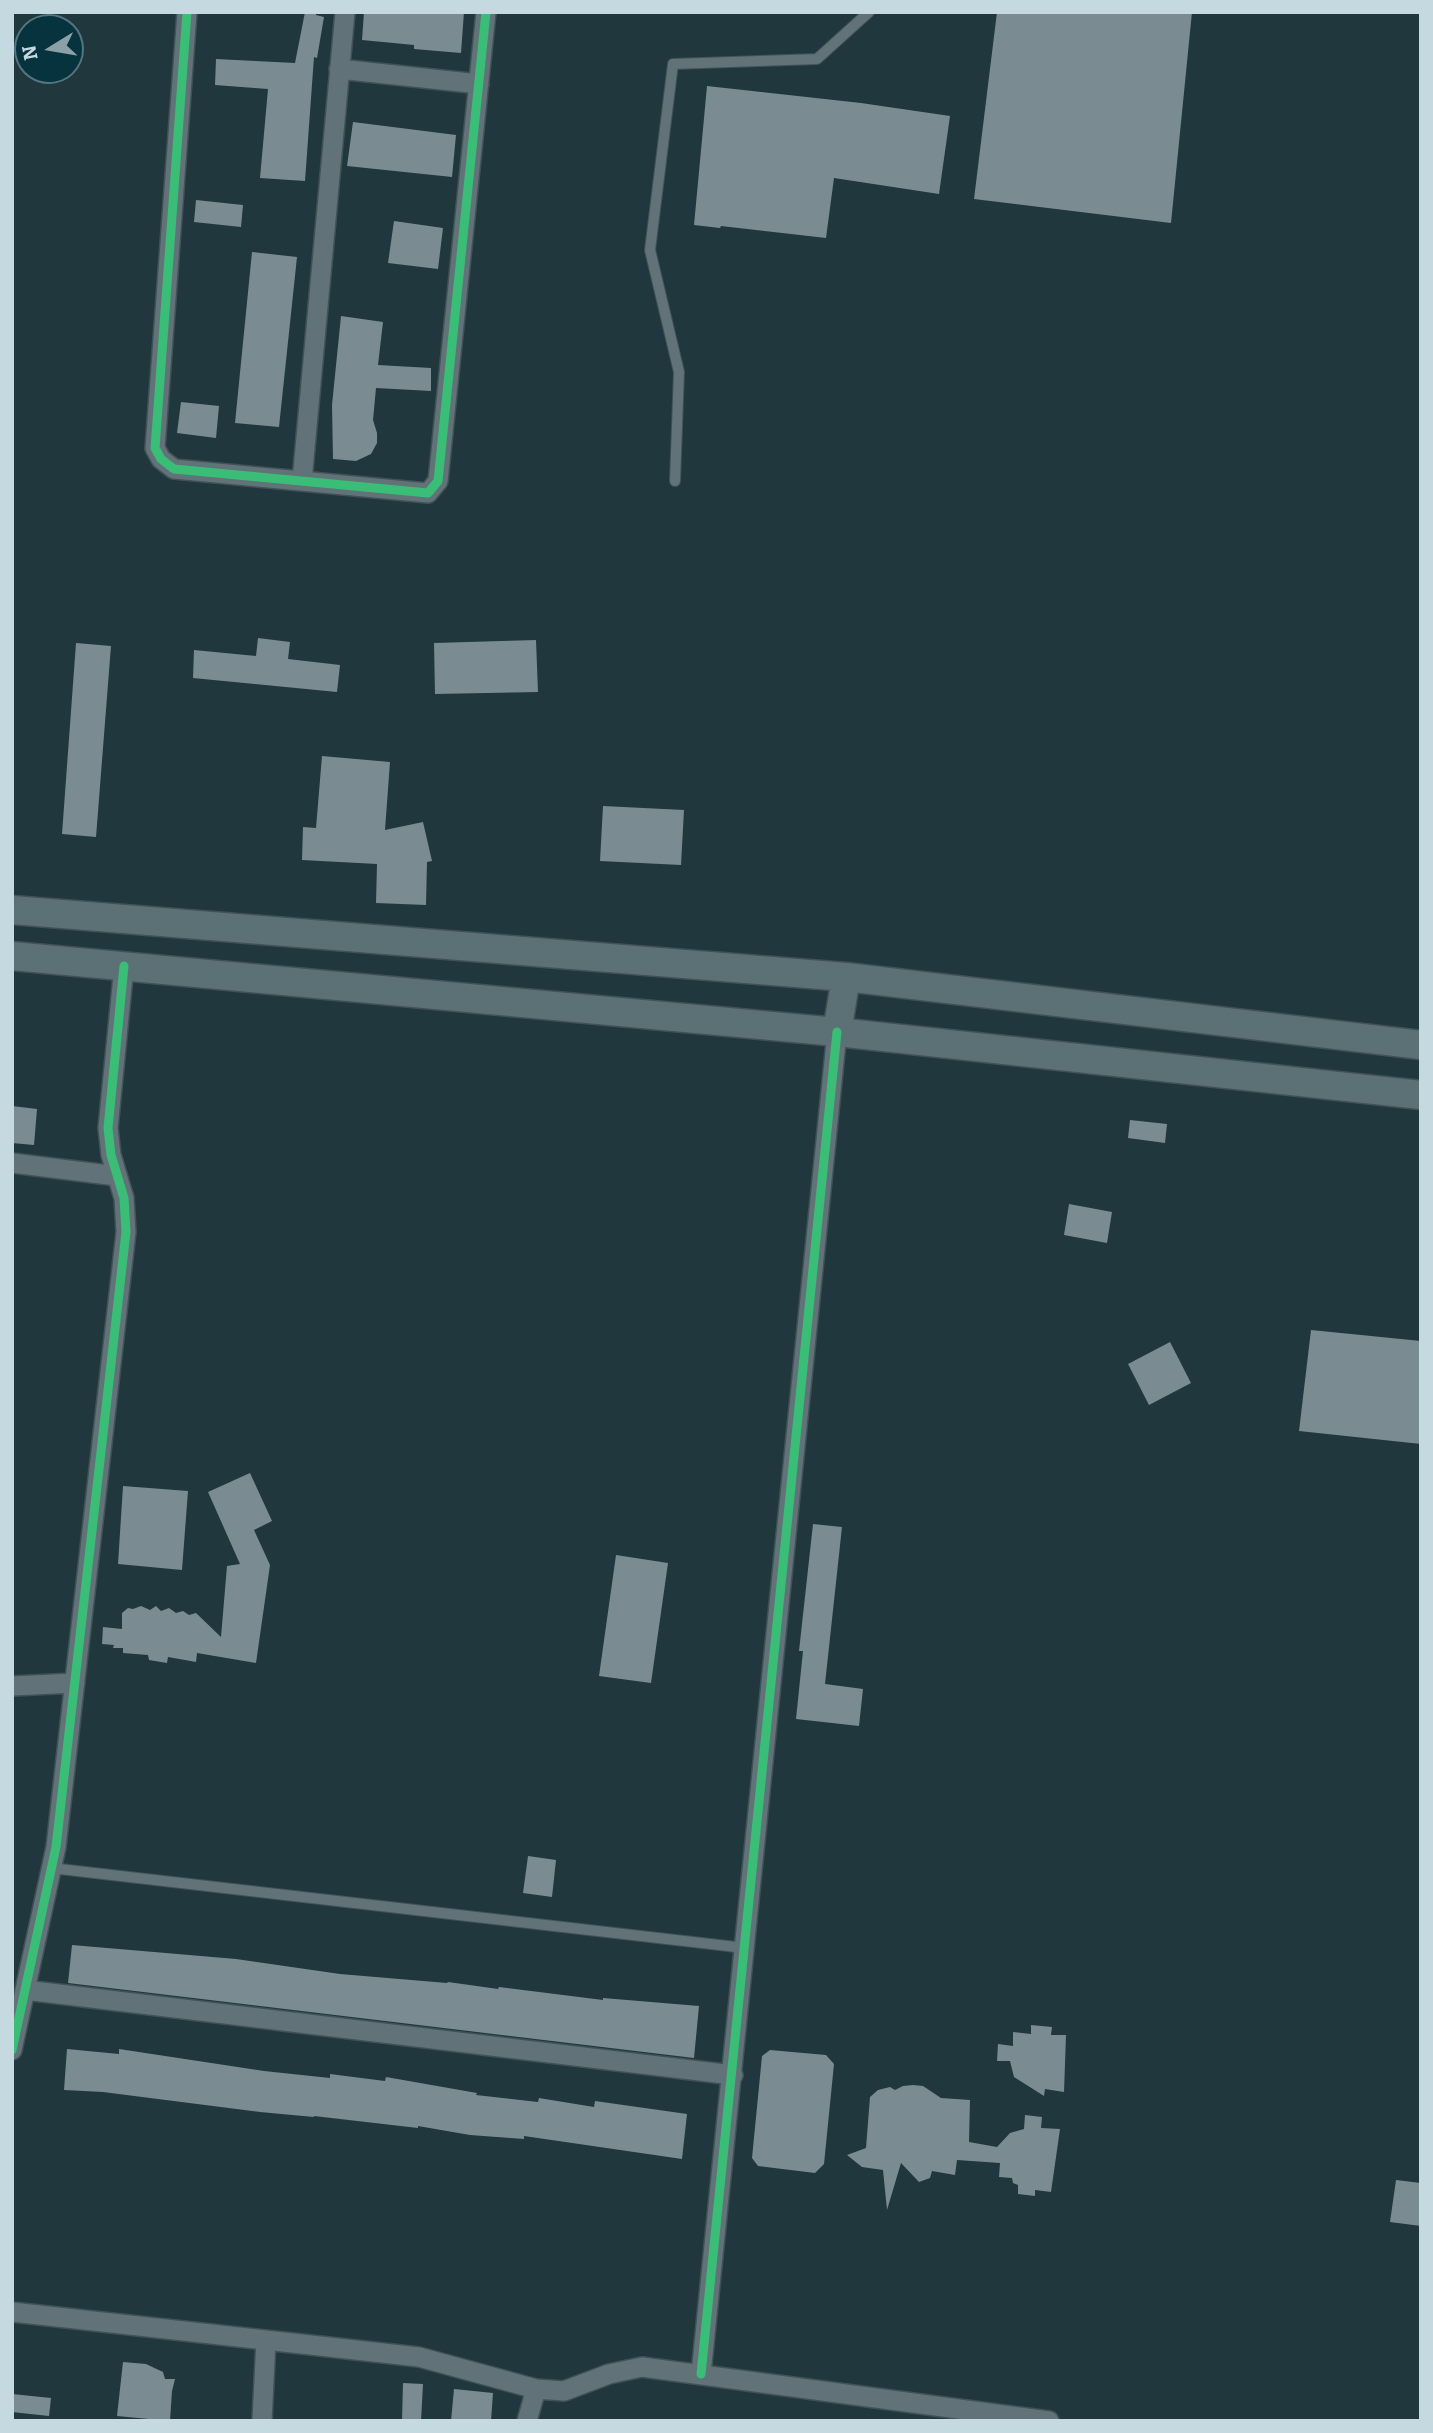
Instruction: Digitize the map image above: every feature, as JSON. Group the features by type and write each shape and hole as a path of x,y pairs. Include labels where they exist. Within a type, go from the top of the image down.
{"main road":[{"path":"12,910 846,977 1421,1045"},
{"path":"12,956 837,1032 1421,1095"},
{"path":"837,1032 846,977"}],"street":[{"path":"187,12 155,448 161,459 174,469 428,494 438,481 486,12"},
{"path":"302,481 345,12"},
{"path":"339,69 479,84"},
{"path":"12,2050 57,1847 126,1232 124,1198 111,1155 108,1128 124,967"},
{"path":"701,2374 837,1032"},
{"path":"12,1163 117,1176"},
{"path":"12,1686 75,1683"},
{"path":"25,1990 733,2075"},
{"path":"12,2312 419,2357 536,2389 564,2391 609,2374 642,2367 701,2374 941,2414 1049,2421"},
{"path":"262,2421 266,2340"},
{"path":"527,2421 536,2389"}],"lane":[{"path":"675,481 679,372 650,250 673,64 817,59 869,12"},
{"path":"51,1868 745,1948"}],"building":[{"path":"305,12 316,12 316,15 324,17 317,58 314,57 305,181 260,178 268,89 215,85 216,59 295,63"},
{"path":"364,12 464,12 461,53 414,49 414,45 362,40"},
{"path":"997,12 1192,12 1171,223 974,199"},
{"path":"707,86 950,116 939,194 834,178 826,238 694,225"},
{"path":"353,122 456,135 452,177 347,166"},
{"path":"196,200 243,205 241,227 194,222"},
{"path":"394,221 443,228 438,269 388,263"},
{"path":"252,252 297,257 279,427 235,423"},
{"path":"341,316 383,322 378,365 431,368 431,391 376,388 373,420 377,443 371,454 356,461 333,459 332,405"},
{"path":"181,402 219,406 216,438 177,433"},
{"path":"258,638 290,642 288,659 340,665 337,692 193,678 194,650 256,656"},
{"path":"536,640 538,692 435,694 434,643"},
{"path":"76,643 111,646 96,837 62,834"},
{"path":"322,756 390,762 385,830 423,822 432,861 427,862 426,905 376,903 377,864 302,860 303,827 316,828"},
{"path":"603,806 684,810 681,865 600,861"},
{"path":"12,1106 37,1109 34,1145 12,1143"},
{"path":"1130,1120 1167,1124 1165,1143 1128,1138"},
{"path":"1069,1204 1112,1212 1107,1243 1064,1235"},
{"path":"1311,1330 1421,1341 1421,1444 1299,1431"},
{"path":"1170,1342 1191,1383 1149,1405 1128,1364"},
{"path":"250,1473 272,1521 254,1530 270,1565 256,1663 197,1653 196,1662 168,1657 167,1663 149,1660 148,1655 123,1653 123,1648 102,1644 103,1627 122,1629 122,1613 128,1608 141,1606 150,1610 156,1606 161,1611 169,1608 176,1613 183,1611 189,1615 196,1613 221,1637 227,1566 240,1564 208,1492"},
{"path":"123,1486 188,1491 182,1570 118,1564"},
{"path":"813,1524 842,1527 825,1684 863,1689 859,1726 796,1719 803,1651 799,1651"},
{"path":"616,1555 668,1563 651,1683 599,1676"},
{"path":"528,1856 556,1860 552,1897 523,1893"},
{"path":"72,1945 236,1959 340,1974 499,1987 603,2000 699,2006 694,2058 68,1983"},
{"path":"1031,2025 1052,2027 1051,2035 1066,2035 1064,2092 1045,2089 1044,2096 1014,2077 1010,2061 997,2061 998,2044 1013,2046 1013,2032 1031,2034"},
{"path":"67,2049 119,2054 119,2049 264,2071 330,2078 330,2074 385,2081 386,2077 477,2093 476,2095 538,2102 539,2098 594,2107 595,2101 687,2114 682,2159 524,2136 524,2139 470,2135 418,2126 64,2090"},
{"path":"770,2050 826,2055 834,2064 824,2164 815,2173 758,2166 752,2158 762,2056"},
{"path":"913,2085 923,2086 941,2098 970,2100 969,2142 997,2147 1010,2133 1024,2129 1025,2115 1042,2117 1041,2128 1060,2129 1051,2192 1035,2190 1035,2196 1018,2194 1018,2185 1013,2183 1012,2178 999,2177 1000,2163 957,2160 955,2175 932,2171 930,2178 919,2182 901,2163 887,2210 883,2170 862,2167 847,2155 866,2148 870,2097 878,2090 890,2087 895,2090"},
{"path":"1396,2180 1421,2183 1421,2226 1390,2222"},
{"path":"123,2362 146,2364 163,2372 165,2379 175,2379 170,2421 117,2416"},
{"path":"403,2383 423,2384 421,2421 402,2421"},
{"path":"454,2389 493,2393 491,2421 451,2421"},
{"path":"12,2394 51,2398 49,2416 12,2412"}],"cycle path":[{"path":"187,12 155,448 161,459 174,469 428,493 438,481 486,12"},
{"path":"12,2050 56,1847 126,1232 124,1198 111,1155 108,1128 124,966"},
{"path":"701,2374 837,1032"}]}
